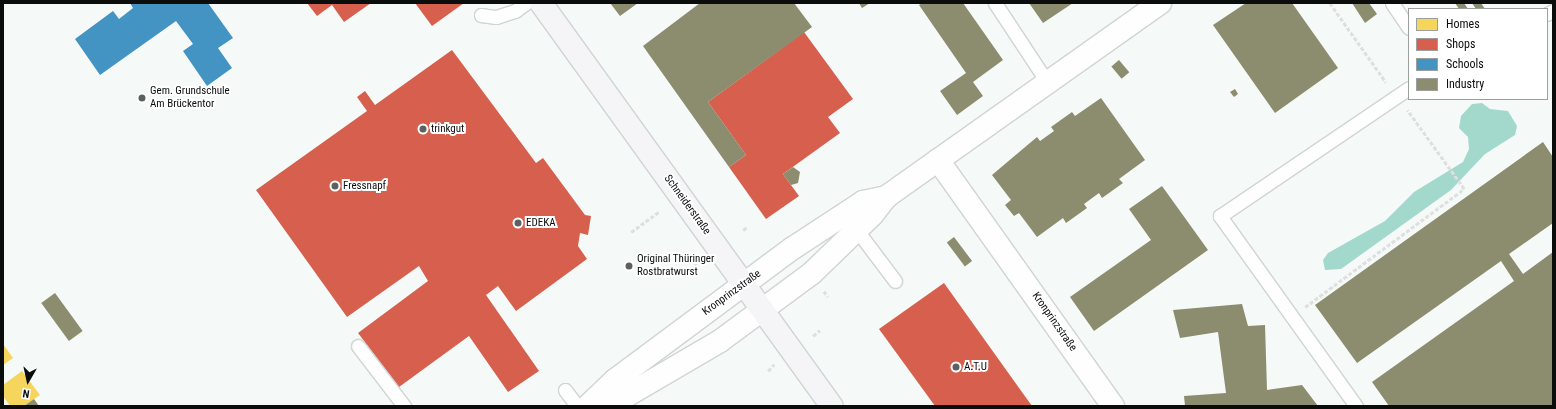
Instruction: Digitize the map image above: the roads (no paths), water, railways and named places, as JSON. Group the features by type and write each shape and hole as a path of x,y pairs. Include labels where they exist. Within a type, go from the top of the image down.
{"main road":[{"name":"Schneiderstraße","path":"541,3 832,406"}],"street":[{"name":"Kronprinzstraße","path":"598,406 626,396 720,341 811,274 886,197 1160,3"},
{"name":"Kronprinzstraße","path":"938,160 1113,406"},
{"name":"Kronprinzstraße","path":"588,406 615,380 744,285 863,202 886,197"}],"lane":[{"path":"480,12 496,17 515,11 526,3"},
{"path":"995,3 1047,82"},
{"path":"1392,3 1408,27"},
{"path":"1356,406 1220,216 1408,89"},
{"path":"856,229 894,281"},
{"path":"358,346 404,406"},
{"path":"565,390 577,406"}],"place":[{"name":"Gem. Grundschule Am Brückentor","path":"142,98"},
{"name":"trinkgut","path":"423,129"},
{"name":"Fressnapf","path":"335,186"},
{"name":"EDEKA","path":"518,223"},
{"name":"Original Thüringer Rostbratwurst","path":"629,266"},
{"name":"A.T.U","path":"956,367"}]}
